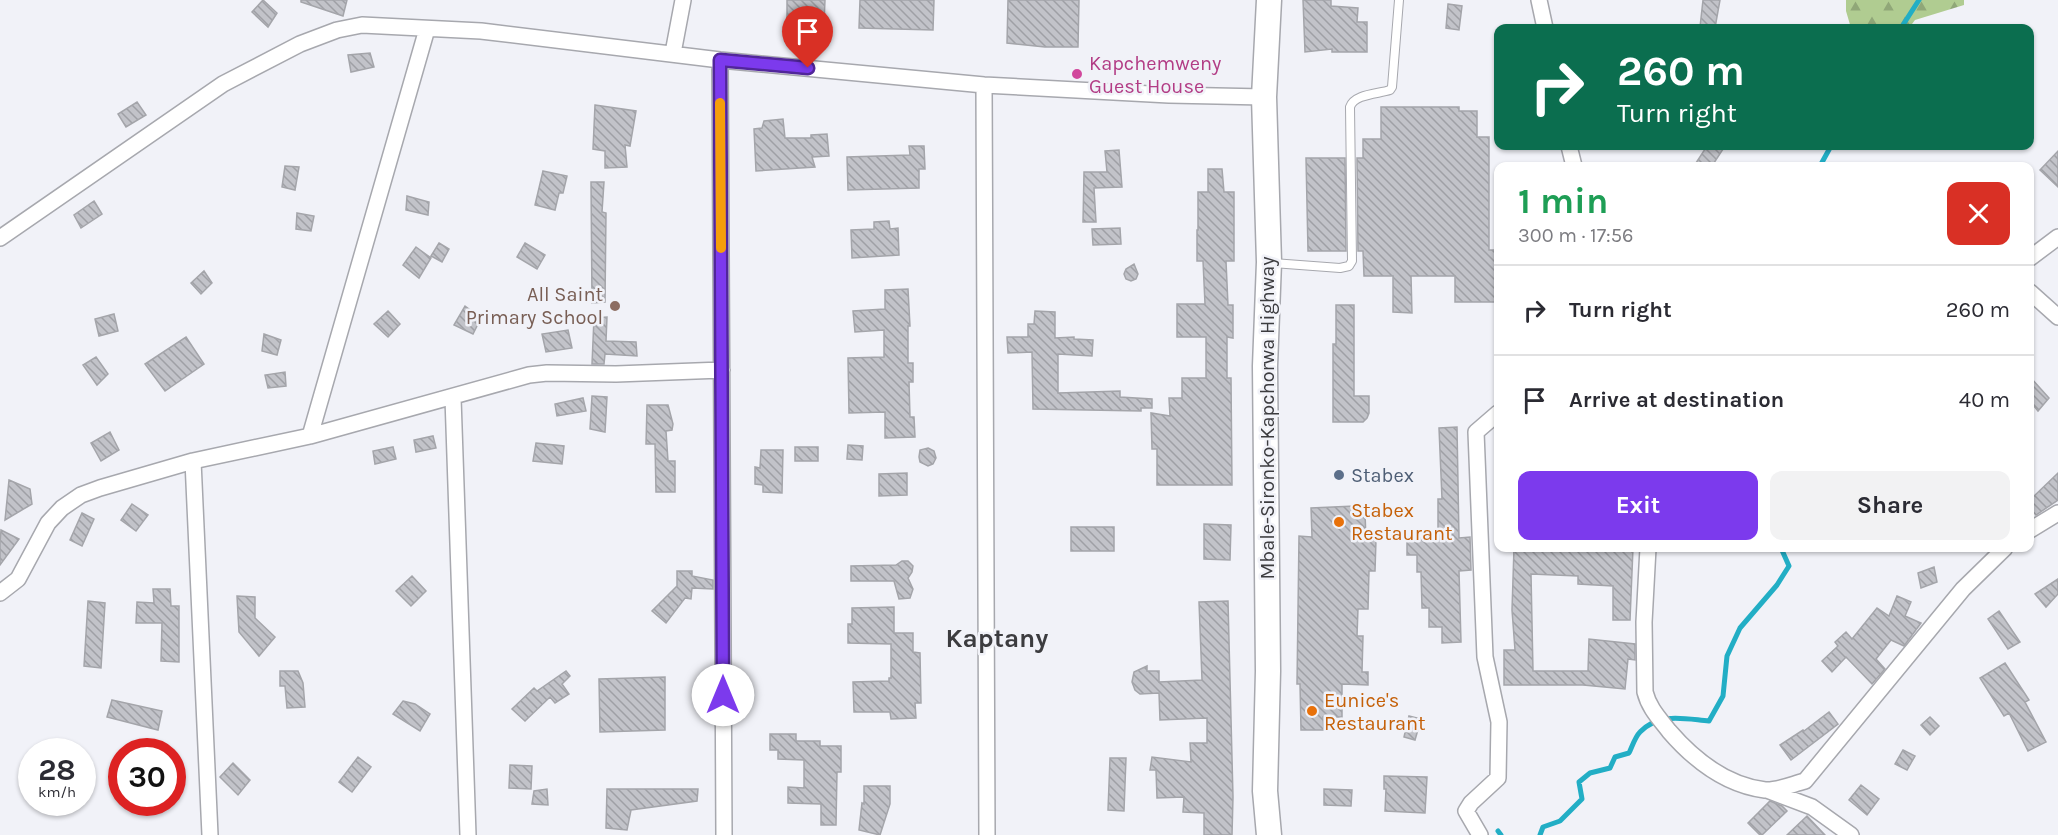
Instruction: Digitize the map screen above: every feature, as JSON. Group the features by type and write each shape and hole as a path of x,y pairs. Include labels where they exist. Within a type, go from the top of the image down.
{"main road":[{"name":"Mbale-Sironko-Kapchorwa Highway","path":"1269,0 1264,97 1269,262 1265,366 1268,671 1265,798 1269,835"}],"street":[{"path":"673,53 683,0"},
{"path":"1539,0 1544,24"},
{"path":"0,238 223,84 300,44 338,30 362,25 481,31 720,60 984,85 1169,95 1264,97"},
{"path":"310,436 427,29"},
{"path":"720,60 724,835"},
{"path":"984,85 987,835"},
{"path":"2034,255 2058,237"},
{"path":"2034,296 2058,317"},
{"path":"0,593 18,579 48,523 62,508 81,495 100,488 193,461 310,436 453,398 528,375 722,370"},
{"path":"453,398 468,835"},
{"path":"1480,835 1466,811 1498,778 1499,722 1485,657 1476,432 1494,416"},
{"path":"193,461 210,835"},
{"path":"2034,528 2058,513"},
{"path":"1648,552 1644,622 1645,692 1652,710 1683,747 1703,765 1732,781 1767,790 1812,807 1851,835"},
{"path":"1767,790 1805,781 1963,589 2001,552"},
{"path":"1805,781 1812,807"}],"lane":[{"path":"1269,262 1340,268 1348,266 1352,261 1350,107 1356,99 1390,90 1392,87 1399,0"}],"green space":[{"path":"1846,0 1964,0 1964,5 1915,20 1912,24 1850,24"}],"building":[{"path":"263,0 277,13 268,27 252,12"},
{"path":"301,0 347,0 343,16 301,2"},
{"path":"787,0 825,0 824,23 787,22"},
{"path":"860,0 934,0 933,30 859,28"},
{"path":"1008,0 1079,0 1078,47 1045,47 1007,43"},
{"path":"1303,0 1331,0 1331,6 1358,8 1357,22 1367,22 1367,52 1332,52 1332,49 1305,52"},
{"path":"1703,0 1720,0 1716,24 1700,24"},
{"path":"1448,4 1462,6 1459,30 1446,28"},
{"path":"370,53 374,67 351,72 348,55"},
{"path":"137,102 146,115 126,127 118,114"},
{"path":"595,105 636,111 630,146 625,145 627,167 605,168 605,151 593,149"},
{"path":"1381,107 1459,107 1459,111 1477,111 1477,137 1489,137 1489,250 1494,250 1494,302 1455,302 1455,276 1411,276 1412,313 1393,312 1393,276 1364,276 1363,251 1358,251 1357,158 1363,158 1363,139 1381,139"},
{"path":"783,119 785,138 811,138 811,135 827,134 829,156 812,157 815,167 756,171 754,129 762,128 764,121"},
{"path":"909,146 924,146 925,169 919,169 919,188 848,190 847,157 910,155"},
{"path":"1119,150 1122,187 1094,188 1096,222 1083,222 1084,172 1107,172 1105,151"},
{"path":"1704,150 1722,150 1715,162 1697,162"},
{"path":"2058,151 2058,187 2040,170"},
{"path":"1306,158 1345,158 1346,251 1308,251"},
{"path":"285,166 299,167 295,190 282,187"},
{"path":"1208,169 1222,169 1224,192 1234,192 1234,261 1226,261 1228,305 1233,305 1233,338 1227,337 1227,378 1231,378 1232,485 1157,485 1157,449 1152,449 1151,413 1170,416 1169,398 1182,398 1182,378 1206,378 1206,337 1177,337 1177,304 1205,304 1203,261 1197,261 1197,230 1198,192 1208,192"},
{"path":"543,171 567,176 563,193 559,193 555,210 535,205"},
{"path":"591,182 604,182 602,212 606,213 605,302 592,303"},
{"path":"407,196 429,202 428,215 406,210"},
{"path":"94,201 102,214 81,228 74,215"},
{"path":"297,213 314,216 311,231 296,229"},
{"path":"889,221 890,229 898,228 899,255 852,258 851,230 874,229 874,222"},
{"path":"1120,228 1121,244 1093,245 1092,229"},
{"path":"439,243 449,249 442,262 431,256"},
{"path":"525,243 545,255 537,269 517,257"},
{"path":"416,247 431,258 419,278 403,265"},
{"path":"1134,264 1138,274 1136,279 1131,281 1126,279 1124,274 1126,269"},
{"path":"204,271 212,283 201,294 191,283"},
{"path":"908,289 910,326 908,326 908,363 913,363 913,382 909,382 910,417 914,417 915,437 885,438 885,412 849,413 848,358 884,357 884,330 855,332 853,311 885,309 885,290"},
{"path":"1336,305 1354,305 1354,396 1369,396 1369,413 1363,422 1333,422 1333,344 1336,344"},
{"path":"465,306 481,318 473,334 454,325"},
{"path":"388,311 400,324 388,337 374,324"},
{"path":"1035,311 1055,312 1055,338 1074,337 1074,339 1093,340 1092,356 1058,354 1058,393 1120,391 1120,397 1152,399 1152,408 1141,408 1141,411 1033,409 1032,352 1008,353 1007,337 1028,337 1028,324 1034,324"},
{"path":"114,314 118,331 99,336 95,319"},
{"path":"607,317 606,341 636,342 637,356 605,354 604,364 592,364 594,318"},
{"path":"568,330 572,348 546,352 542,334"},
{"path":"264,334 281,340 277,355 262,351"},
{"path":"186,337 204,364 165,391 145,364"},
{"path":"96,357 108,374 97,385 83,365"},
{"path":"285,372 286,386 268,388 265,375"},
{"path":"2034,381 2049,398 2038,411 2034,406"},
{"path":"592,396 607,397 605,432 590,429"},
{"path":"583,398 586,411 557,416 555,404"},
{"path":"647,405 668,405 673,424 672,430 666,431 668,461 675,461 675,492 656,492 655,444 646,444"},
{"path":"1457,427 1459,538 1470,537 1471,570 1459,571 1461,642 1442,643 1442,627 1429,627 1429,608 1422,608 1421,572 1417,572 1417,555 1407,555 1407,538 1438,538 1438,499 1442,499 1439,428"},
{"path":"110,432 119,450 101,461 91,443"},
{"path":"433,436 436,448 416,452 414,440"},
{"path":"536,443 564,446 562,464 533,461"},
{"path":"848,445 863,446 862,460 847,459"},
{"path":"393,447 396,459 375,464 373,451"},
{"path":"795,447 818,447 818,461 795,461"},
{"path":"928,448 934,451 936,458 933,464 928,466 920,462 919,457 920,450"},
{"path":"761,450 783,450 782,493 763,492 763,485 755,484 755,467 760,468"},
{"path":"907,473 907,495 879,496 879,474"},
{"path":"2058,473 2058,500 2036,515 2034,496"},
{"path":"9,480 30,489 32,504 5,520"},
{"path":"132,504 148,515 136,531 121,520"},
{"path":"1355,506 1365,513 1366,539 1376,540 1375,571 1369,571 1368,609 1358,609 1357,636 1363,636 1362,672 1368,672 1368,685 1342,684 1342,717 1323,717 1324,730 1301,730 1300,684 1297,684 1299,536 1312,537 1311,508"},
{"path":"82,513 94,519 82,546 70,540"},
{"path":"1204,524 1231,525 1230,560 1204,559"},
{"path":"1071,527 1114,527 1114,551 1071,551"},
{"path":"1,530 19,539 0,565 0,543"},
{"path":"1514,552 1633,552 1630,620 1613,620 1613,586 1578,584 1578,576 1531,574 1533,671 1588,671 1589,639 1635,644 1635,660 1628,659 1625,689 1583,685 1504,685 1504,650 1515,650 1512,610"},
{"path":"902,561 908,561 913,566 908,578 913,589 910,598 899,599 894,581 851,581 851,566 896,565"},
{"path":"1934,567 1937,582 1921,588 1918,573"},
{"path":"677,571 692,571 692,576 713,580 713,589 692,588 691,599 685,598 666,623 652,611 677,586"},
{"path":"412,576 426,591 411,606 396,591"},
{"path":"2058,579 2058,594 2046,607 2035,594"},
{"path":"153,589 170,589 171,606 179,606 179,662 161,661 162,623 136,623 137,602 154,603"},
{"path":"237,596 255,597 255,618 275,637 259,656 239,632"},
{"path":"1897,596 1911,602 1905,616 1921,623 1904,646 1891,640 1876,659 1885,669 1872,684 1846,657 1832,672 1822,661 1838,646 1835,642 1846,632 1852,639 1877,608 1889,616"},
{"path":"88,601 105,603 101,668 84,666"},
{"path":"1228,601 1232,835 1204,835 1204,813 1183,812 1184,797 1157,798 1156,770 1150,770 1152,757 1191,762 1190,743 1207,743 1207,718 1160,720 1159,693 1140,694 1135,690 1132,682 1134,672 1147,666 1147,671 1159,671 1159,682 1202,680 1199,602"},
{"path":"894,607 894,633 913,633 913,652 920,653 921,703 915,703 916,718 891,719 890,712 854,712 853,682 889,681 891,678 891,644 848,643 848,624 852,624 852,608"},
{"path":"1999,611 2020,642 2008,649 1988,619"},
{"path":"2005,663 2029,700 2025,702 2046,742 2028,751 2009,713 2004,716 1980,678"},
{"path":"280,671 298,671 303,683 305,707 287,708 285,686 280,686"},
{"path":"566,671 570,676 562,684 569,694 555,703 550,697 525,721 512,709 534,688 537,691"},
{"path":"665,677 665,730 600,732 599,679"},
{"path":"112,700 162,711 158,730 107,717"},
{"path":"403,701 415,704 430,714 420,731 393,714"},
{"path":"1829,712 1838,724 1791,760 1780,745"},
{"path":"1409,716 1421,719 1415,740 1404,737"},
{"path":"1930,717 1939,726 1930,735 1921,725"},
{"path":"770,734 796,734 796,741 820,741 820,746 841,746 841,772 837,772 836,825 821,825 821,804 788,803 788,787 804,788 804,760 778,759 778,750 770,750"},
{"path":"1903,750 1915,756 1907,770 1895,764"},
{"path":"358,757 371,767 352,792 339,782"},
{"path":"1110,758 1126,758 1124,811 1108,810"},
{"path":"233,763 250,780 238,795 220,777"},
{"path":"510,765 532,766 531,789 509,788"},
{"path":"1384,776 1427,777 1425,813 1385,811"},
{"path":"1861,785 1879,799 1867,815 1849,800"},
{"path":"864,786 890,786 890,804 880,835 859,830 862,803 864,804"},
{"path":"547,789 548,805 532,804 534,791"},
{"path":"607,789 698,789 697,801 631,810 627,830 606,828"},
{"path":"1324,789 1352,790 1351,806 1324,805"},
{"path":"1770,801 1787,811 1760,835 1748,823"},
{"path":"1807,816 1825,835 1787,835"}],"waterway":[{"path":"1904,24 1919,0"},
{"path":"1822,162 1829,150"},
{"path":"1540,835 1543,827 1560,821 1582,799 1579,782 1590,773 1610,768 1615,757 1629,753 1638,734 1647,726 1673,718 1709,721 1723,696 1727,656 1740,628 1777,585 1789,566 1783,552"},
{"path":"1498,831 1501,835"}],"slow traffic":[{"path":"720,103 721,248"}],"place":[{"name":"Kapchemweny Guest House","path":"1077,74"},
{"name":"All Saint Primary School","path":"615,306"},
{"name":"Stabex","path":"1339,475"},
{"name":"Stabex Restaurant","path":"1339,522"},
{"name":"Eunice's Restaurant","path":"1312,711"}],"district":[{"name":"Kaptany","path":"997,638"}],"route":[{"path":"723,695 720,60 808,68"}]}
